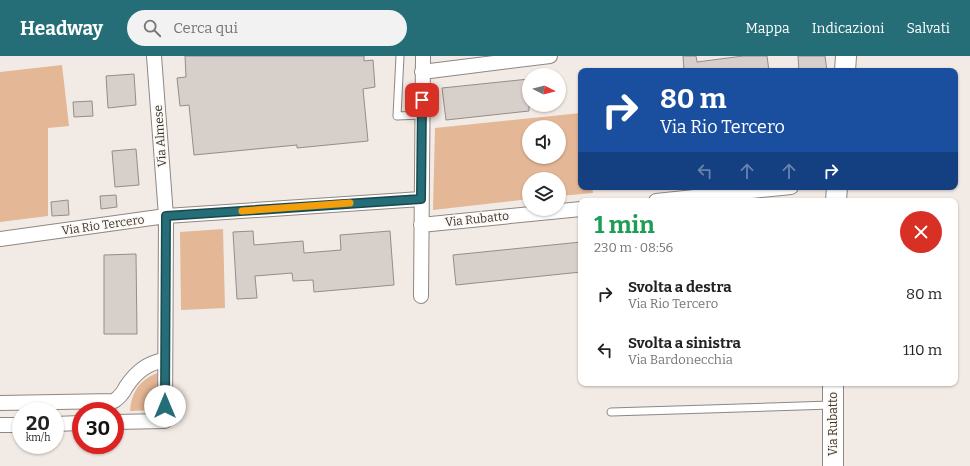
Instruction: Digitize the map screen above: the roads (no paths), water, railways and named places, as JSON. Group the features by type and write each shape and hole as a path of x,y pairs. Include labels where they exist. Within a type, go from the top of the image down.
{"street":[{"name":"Via Almese","path":"124,422 165,421 166,216 154,56"},
{"path":"421,296 423,56"},
{"path":"422,72 550,56"},
{"path":"844,68 846,56"},
{"path":"685,198 762,190"},
{"name":"Via Rio Tercero","path":"0,239 166,216 421,199"},
{"name":"Via Rubatto","path":"421,225 578,209"},
{"path":"0,403 114,401 119,398 139,371 153,362 165,360"},
{"name":"Via Rubatto","path":"833,386 833,466"},
{"path":"0,425 12,424"}],"lane":[{"path":"400,56 397,116 422,115"},
{"path":"611,412 833,404"}]}
